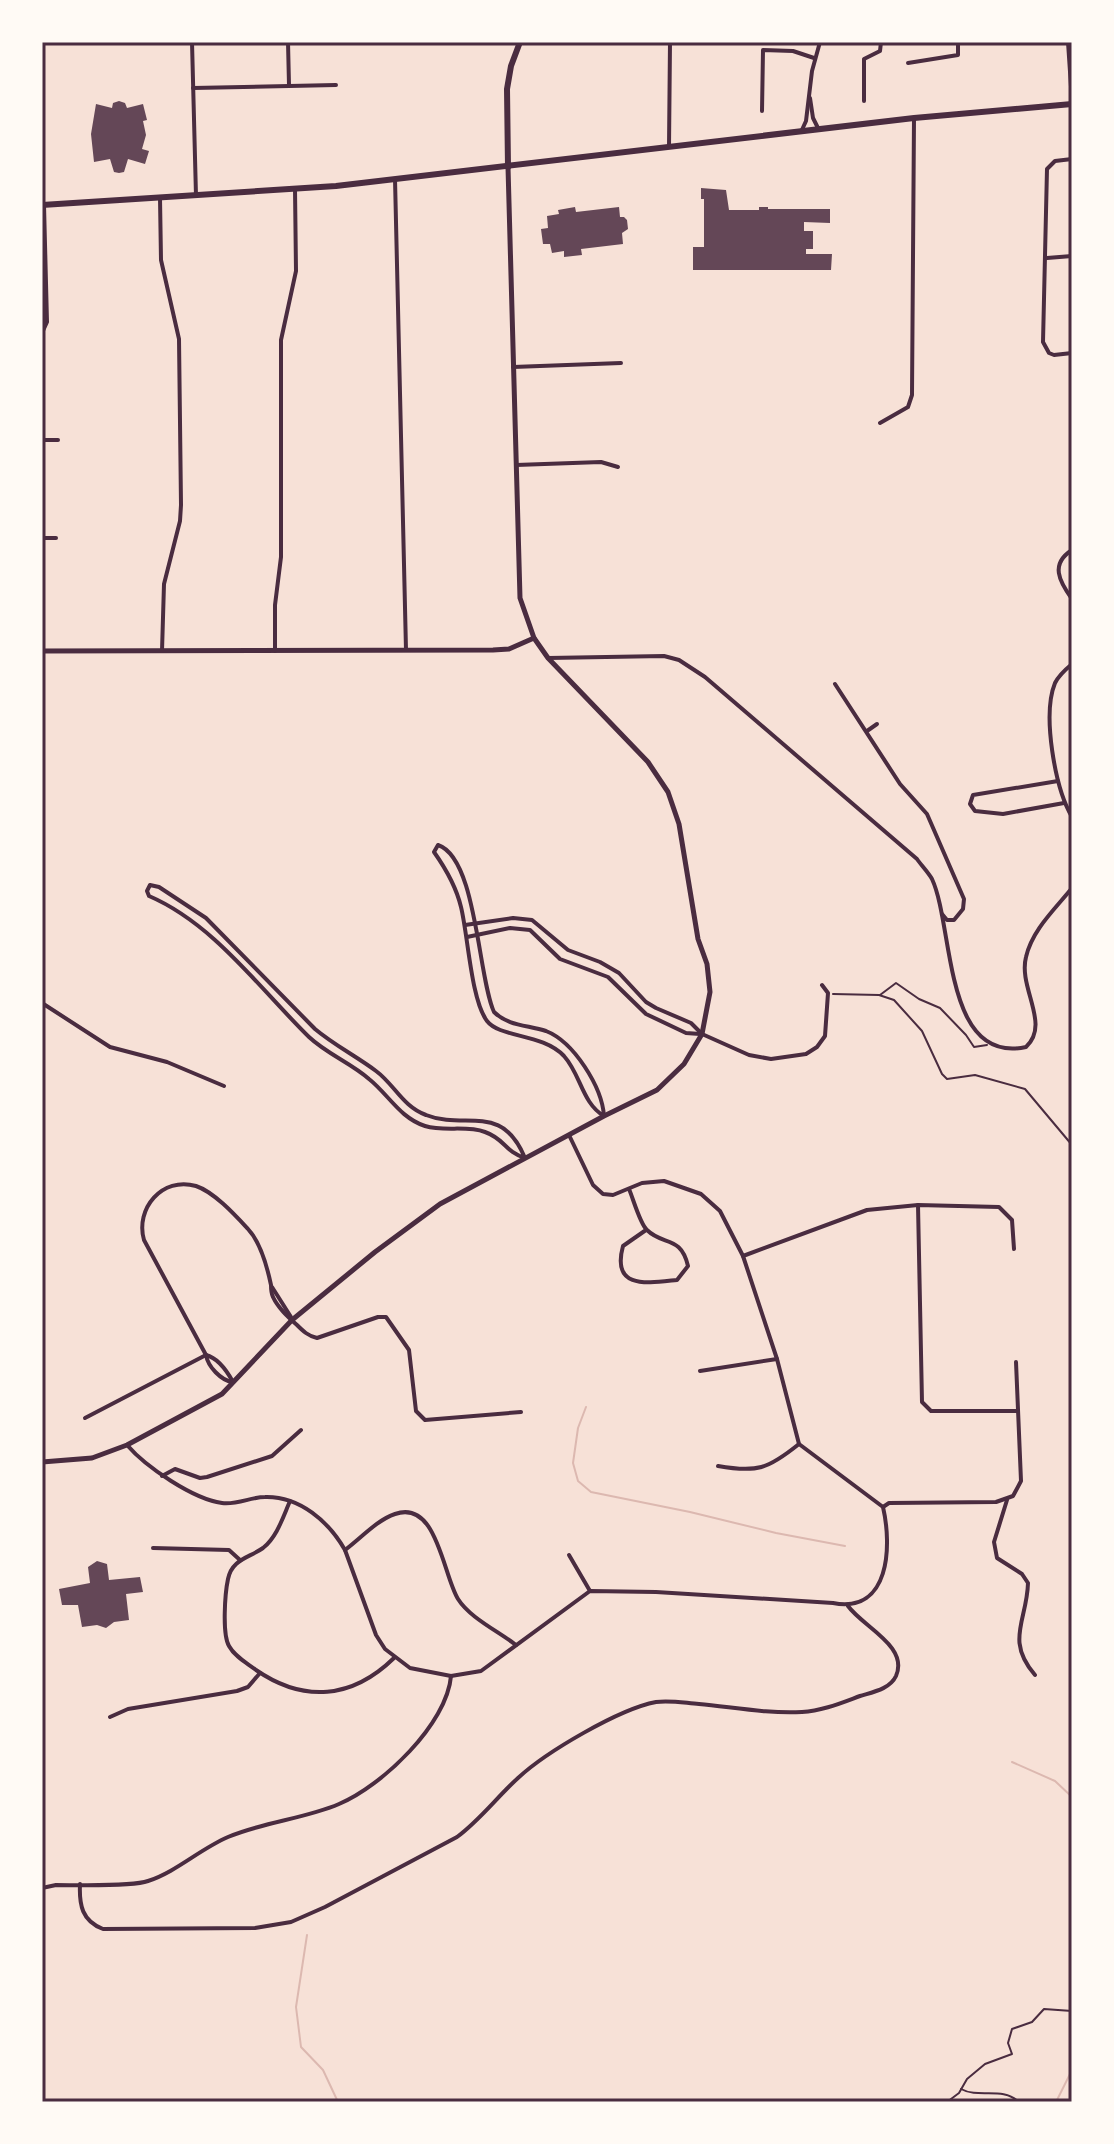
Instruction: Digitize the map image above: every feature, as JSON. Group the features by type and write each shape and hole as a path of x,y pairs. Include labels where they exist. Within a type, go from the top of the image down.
{"main road":[{"path":"508,167 507,89 520,42"},
{"path":"43,205 295,189 395,179 1072,102"}],"street":[{"path":"192,42 196,196"},
{"path":"288,42 289,85"},
{"path":"669,147 670,42"},
{"path":"801,132 806,121 814,58 820,42"},
{"path":"864,101 864,59 880,51 881,42"},
{"path":"908,63 958,55 958,42"},
{"path":"1068,42 1072,102"},
{"path":"762,111 763,50 793,51 814,58"},
{"path":"193,88 336,85"},
{"path":"809,96 814,122 819,129"},
{"path":"880,423 908,407 912,395 914,118"},
{"path":"1072,159 1049,164 1046,176 1043,342 1049,353 1054,355 1072,353"},
{"path":"42,1462 92,1458 127,1445 222,1394 292,1320 440,1204 657,1090 684,1064 702,1034 710,992 707,964 695,927 679,824 668,792 648,762 548,658 534,638 519,589 508,167"},
{"path":"395,179 406,650"},
{"path":"275,651 275,605 281,557 281,340 296,271 295,189"},
{"path":"160,198 161,260 179,339 181,505 164,584 162,651"},
{"path":"43,205 47,322 44,331"},
{"path":"1046,258 1072,256"},
{"path":"513,367 621,363"},
{"path":"42,440 58,440"},
{"path":"516,465 601,462 618,467"},
{"path":"42,538 56,538"},
{"path":"1072,550 1061,560 1058,570 1059,580 1072,599"},
{"path":"42,651 502,650 534,638"},
{"path":"548,658 664,656 688,665 917,859 932,879 963,1008 978,1033 1001,1049 1026,1047 1035,1037 1037,1024 1025,985 1026,957 1036,934 1072,888"},
{"path":"1072,664 1055,684 1050,702 1058,781 1072,817"},
{"path":"835,684 900,784 927,814 964,899 963,909 954,920 947,920 940,912"},
{"path":"867,731 877,724"},
{"path":"1058,781 973,795 970,804 975,811 990,814 1064,803"},
{"path":"438,845 444,847 461,874 469,895 494,1012 510,1022 550,1033 570,1047 603,1104 604,1116 591,1108 570,1064 552,1045 499,1029 487,1021 477,993 457,891 434,852 438,845"},
{"path":"148,886 159,887 194,908 315,1029 378,1072 406,1103 426,1116 444,1120 487,1121 519,1144 525,1158 509,1153 498,1139 476,1129 443,1129 419,1124 399,1110 376,1085 311,1038 189,918 149,896 148,886"},
{"path":"465,925 513,918 532,920 558,944 619,973 650,1005 691,1023 702,1034"},
{"path":"467,937 510,928 530,930 560,959 608,977 646,1014 686,1033 702,1034 749,1055 771,1059 806,1054 817,1047 825,1036 828,993 822,985"},
{"path":"42,1003 110,1047 167,1062 224,1086"},
{"path":"355,1069 361,1062"},
{"path":"498,1139 504,1131"},
{"path":"127,1445 142,1462 162,1476 218,1503 263,1497 290,1501 308,1509 339,1539 345,1550 376,1635 385,1649 410,1668 451,1676 481,1671 590,1591 671,1592 848,1606 866,1597 876,1588 882,1576 888,1544 883,1507 799,1444 777,1359 743,1256 726,1220 701,1194 664,1181 642,1183 613,1195 597,1190 569,1135"},
{"path":"233,1382 224,1381 207,1362 144,1240 143,1216 150,1200 166,1188 196,1186 205,1191 254,1237 265,1260 271,1285 292,1320 309,1336 317,1338 386,1317 409,1350 416,1411 425,1420 521,1412"},
{"path":"629,1189 646,1230 681,1248 686,1256 688,1266 677,1280 641,1284 627,1276 621,1265 623,1246 646,1230"},
{"path":"743,1256 867,1210 918,1205 999,1207 1012,1220 1014,1249"},
{"path":"918,1205 922,1402 931,1411 1017,1411"},
{"path":"85,1418 206,1355"},
{"path":"700,1371 777,1359"},
{"path":"1016,1362 1021,1481 1007,1500 994,1542 997,1558 1022,1574 1028,1583 1018,1639 1024,1662 1035,1675"},
{"path":"162,1476 175,1469 200,1478 207,1477 272,1456 301,1430"},
{"path":"718,1466 744,1471 762,1469 799,1444"},
{"path":"883,1507 889,1503 1007,1500"},
{"path":"290,1501 273,1536 263,1548 240,1560 230,1571 226,1637 229,1647 238,1657 284,1687 309,1692 336,1691 363,1682 378,1673 394,1657"},
{"path":"345,1550 391,1515 404,1512 418,1515 431,1529 458,1599 516,1645"},
{"path":"153,1548 229,1550 240,1560"},
{"path":"569,1555 590,1591"},
{"path":"80,1884 79,1902 84,1915 92,1925 103,1929 255,1928 291,1922 457,1837 542,1758 568,1741 639,1708 669,1702 799,1713 819,1711 882,1689 892,1682 896,1674 898,1656 848,1606"},
{"path":"110,1717 128,1709 237,1691 248,1687 260,1673"},
{"path":"42,1888 145,1882 231,1835 336,1806 356,1796 425,1735 450,1690 451,1676"}],"path":[{"path":"879,995 896,983 900,984 919,999 940,1008 974,1047 992,1044"},
{"path":"828,993 879,995 894,1000 922,1031 947,1079 975,1075 1025,1089 1072,1145"},
{"path":"947,2102 985,2064 1012,2054 1008,2043 1012,2029 1032,2022 1044,2009 1072,2011"},
{"path":"961,2089 970,2094 995,2092 1019,2102"}],"building":[{"path":"113,103 125,103 127,108 143,104 147,120 143,121 146,135 142,149 149,151 145,164 128,159 124,172 119,173 114,172 110,159 94,162 91,134 96,104 112,108"},
{"path":"701,188 726,190 729,210 759,210 759,207 830,209 830,223 804,222 804,231 813,231 813,249 806,249 806,254 832,254 831,270 693,270 693,247 704,247 704,199 701,199"},
{"path":"575,207 576,212 619,207 620,217 627,220 628,229 622,233 623,244 581,249 582,255 564,257 564,251 552,253 550,244 543,244 541,229 548,228 547,216"},
{"path":"97,1561 107,1564 109,1580 140,1577 143,1592 126,1594 129,1620 114,1622 106,1628 97,1625 82,1627 78,1605 62,1605 59,1589 90,1583 88,1567"}],"waterway":[{"path":"586,1407 578,1428 573,1463 578,1481 591,1492 845,1546"},
{"path":"1012,1762 1055,1781 1072,1797"},
{"path":"307,1935 296,2007 301,2047 323,2070 338,2102"},
{"path":"1056,2102 1072,2070"}]}
